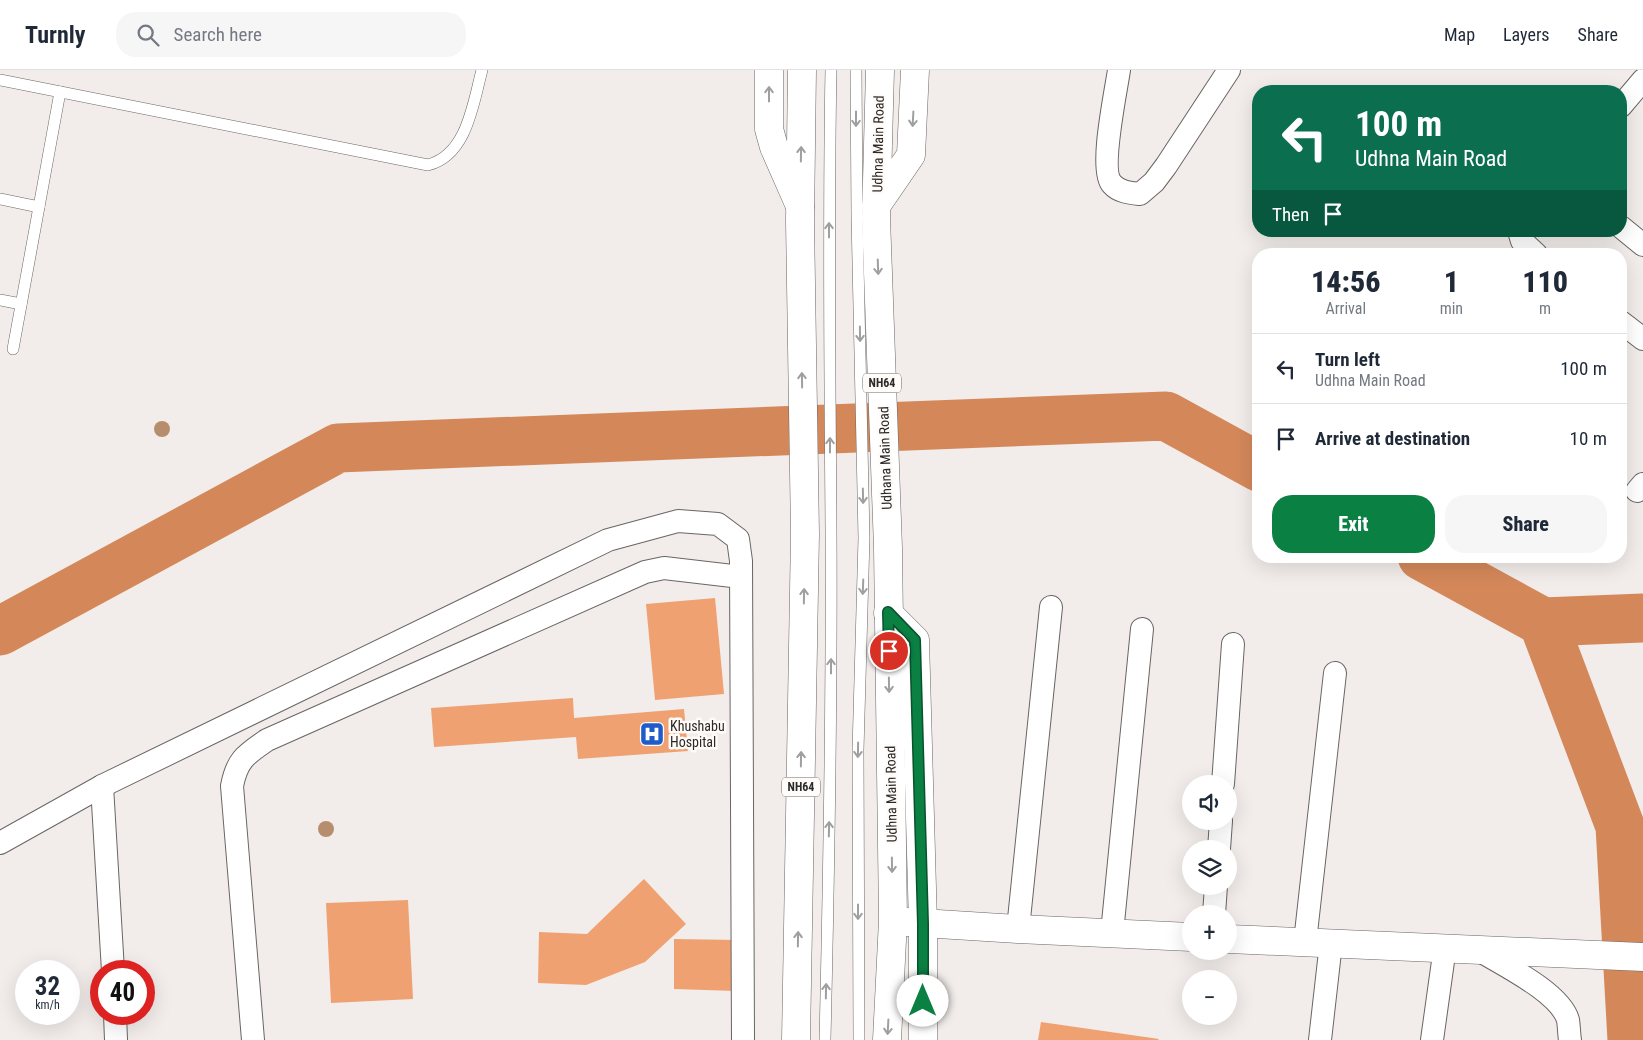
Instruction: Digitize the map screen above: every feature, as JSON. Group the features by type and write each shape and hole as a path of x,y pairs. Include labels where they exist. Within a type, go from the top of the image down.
{"main road":[{"path":"769,70 769,129 800,214"},
{"name":"NH64","path":"796,1040 818,532 800,214 802,70"},
{"name":"Udhna Main Road","path":"870,213 880,70"},
{"path":"870,213 911,155 915,70"},
{"name":"Udhana Main Road","path":"870,213 876,543"},
{"name":"Udhna Main Road","path":"876,543 888,612 893,920 887,1040"},
{"path":"888,612 915,640 923,924 923,1040"},
{"path":"893,920 923,924 1182,937"},
{"path":"1237,938 1643,956"}],"street":[{"path":"1119,70 1107,154 1107,172 1111,183 1124,192 1140,194 1154,182 1166,166 1229,70"},
{"path":"1627,99 1643,80"},
{"path":"1627,232 1643,245"},
{"path":"1521,237 1522,241 1530,248"},
{"path":"1627,328 1643,339"},
{"path":"0,843 102,786 608,540 678,521 718,524 738,539 741,561 743,1040"},
{"path":"253,1040 232,786 235,769 247,753 267,740 645,572 670,568 741,577"},
{"path":"1018,929 1051,607"},
{"path":"1112,934 1142,629"},
{"path":"1224,775 1233,644"},
{"path":"1320,1040 1318,942 1334,673"},
{"path":"102,786 112,960"},
{"path":"1432,1040 1444,948"},
{"path":"1476,949 1541,988 1552,997 1568,1020 1570,1040"},
{"path":"115,1025 116,1040"}],"lane":[{"path":"0,80 428,165 438,162 445,157 460,139 467,126 482,70"},
{"path":"825,1040 830,793 818,532 831,70"},
{"path":"856,70 870,213"},
{"path":"13,349 60,92"},
{"path":"0,200 39,207"},
{"path":"0,300 21,304"},
{"path":"859,1040 858,750 876,543"}],"building":[{"path":"715,598 724,694 655,700 646,604"},
{"path":"573,698 574,718 684,709 688,751 578,759 576,737 434,747 431,708"},
{"path":"644,879 686,924 645,962 586,985 538,983 539,932 587,934"},
{"path":"408,900 413,999 331,1003 326,903"},
{"path":"674,939 737,940 736,991 674,989"},
{"path":"1041,1022 1159,1039 1038,1040"}],"waterway":[{"path":"0,631 338,448 1166,416 1252,463"},
{"path":"1435,563 1543,622 1620,826 1632,1040"},
{"path":"1543,622 1643,618"}],"place":[{"name":"Khushabu Hospital","path":"652,734"}],"route":[{"path":"889,651 888,612 915,640 923,924 923,1001"}]}
